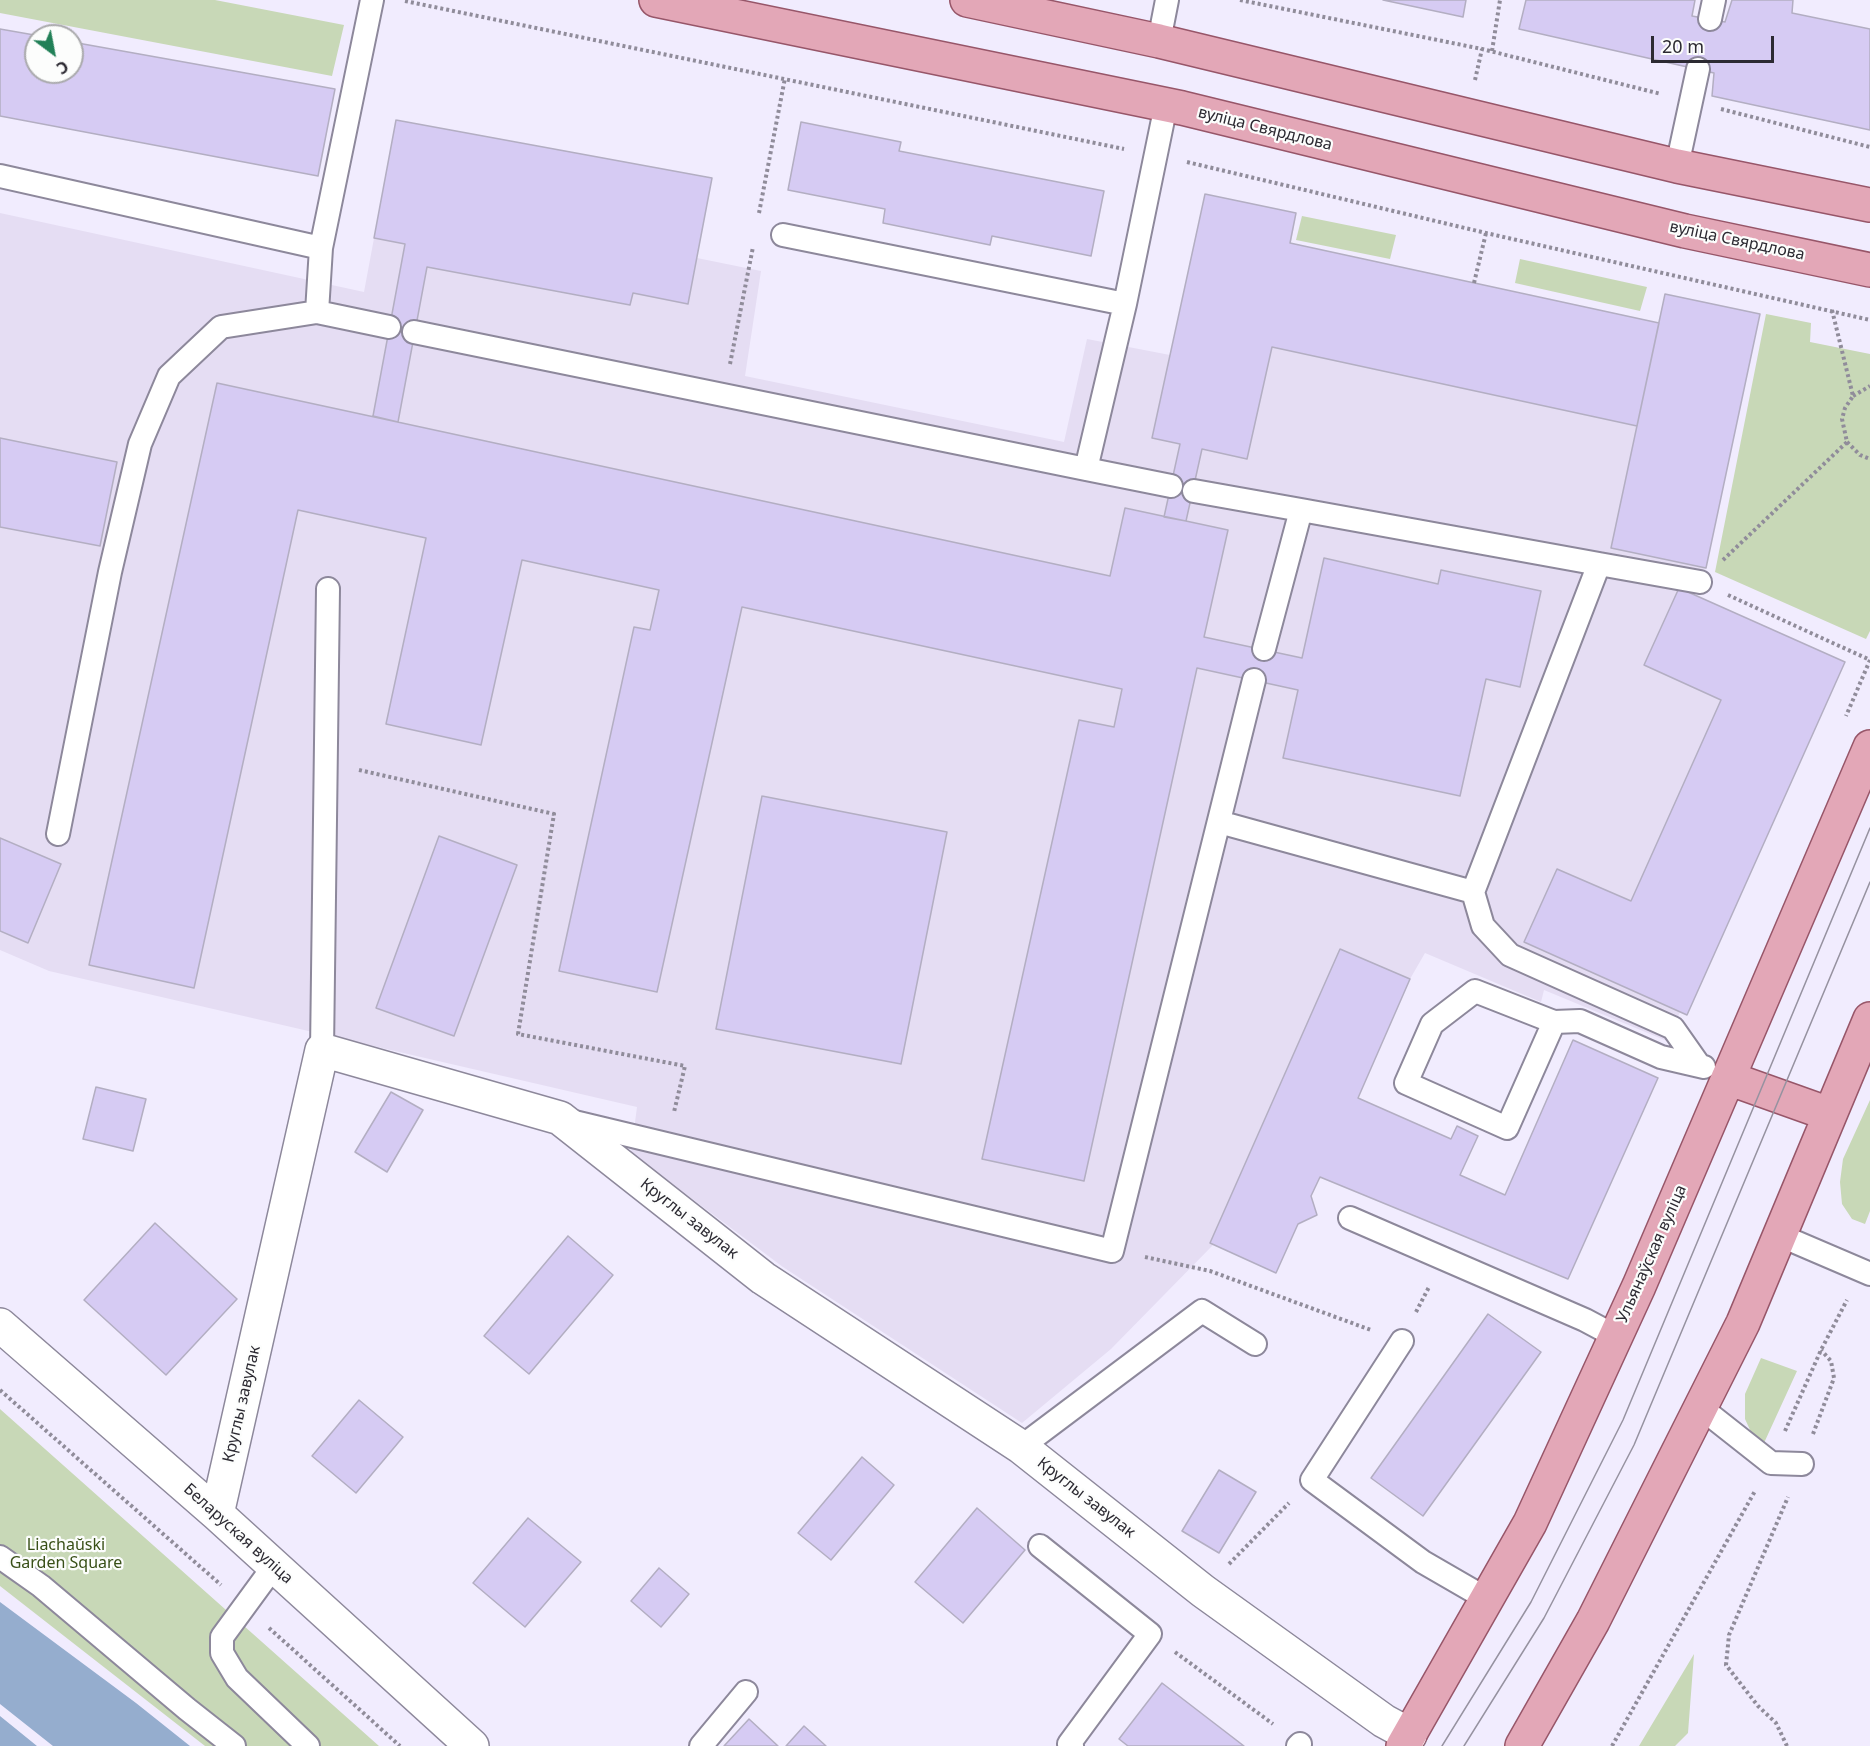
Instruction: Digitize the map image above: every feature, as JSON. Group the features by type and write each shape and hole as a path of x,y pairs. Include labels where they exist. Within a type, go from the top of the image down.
{"main road":[{"name":"вуліца Свярдлова","path":"656,0 1166,105 1685,231 1870,270"},
{"path":"968,0 1159,41 1677,166 1870,205"},
{"name":"Ульянаўская вуліца","path":"1414,1742 1487,1599 1530,1523 1615,1336 1713,1071 1870,747"},
{"path":"1522,1746 1593,1621 1743,1323 1870,1019"},
{"path":"1713,1071 1829,1114"}],"street":[{"name":"Круглы завулак","path":"217,1514 322,1050 560,1118 763,1278 1021,1447 1203,1591 1414,1742"},
{"name":"Беларуская вуліца","path":"0,1325 217,1514 472,1746"}],"lane":[{"path":"317,312 321,248 372,0"},
{"path":"1159,41 1167,0"},
{"path":"1677,166 1698,69"},
{"path":"1086,469 1125,304 1166,105"},
{"path":"0,176 321,248"},
{"path":"783,235 1125,304"},
{"path":"58,834 110,572 140,444 168,376 222,327 317,312 389,327"},
{"path":"414,332 1171,486"},
{"path":"1194,491 1700,582"},
{"path":"1264,649 1301,510"},
{"path":"1599,564 1473,892 1484,926 1510,955 1673,1028 1713,1071"},
{"path":"322,1050 328,589"},
{"path":"560,1118 1112,1251 1254,680"},
{"path":"1219,822 1473,892"},
{"path":"1554,1022 1507,1128 1406,1083 1432,1024 1475,991 1554,1022 1580,1021 1661,1057 1713,1071"},
{"path":"1350,1218 1585,1320 1615,1336"},
{"path":"1779,1235 1866,1272"},
{"path":"1021,1447 1202,1311 1255,1344"},
{"path":"1402,1341 1312,1480 1423,1562 1487,1599"},
{"path":"1700,1407 1771,1463 1802,1464"},
{"path":"1040,1546 1150,1634 1069,1744 1071,1746"},
{"path":"0,1557 49,1592 234,1746"},
{"path":"274,1566 222,1637 222,1653 237,1678 308,1746"},
{"path":"701,1746 746,1692"}],"path":[{"path":"1240,0 1492,51 1500,0"},
{"path":"1474,283 1486,234"},
{"path":"1832,310 1853,396"},
{"path":"1870,387 1853,396 1843,413 1842,427 1847,442 1860,455 1870,460"},
{"path":"1847,442 1700,582 1870,660"},
{"path":"326,762 554,814 518,1034 685,1066 666,1145"},
{"path":"1112,1251 1210,1271 1402,1341 1443,1259"},
{"path":"1612,1746 1771,1463 1821,1350 1866,1272"},
{"path":"1787,1746 1776,1723 1758,1706 1726,1665 1729,1635 1802,1464 1834,1378 1831,1361 1821,1350"},
{"path":"0,1390 400,1746"},
{"path":"1203,1591 1312,1480"},
{"path":"1150,1634 1299,1745"}],"shaded area":[{"path":"396,120 712,178 697,258 761,271 745,376 1064,442 1087,339 1170,355 1205,194 1296,213 1291,243 1658,323 1665,294 1760,314 1706,568 1695,595 1845,662 1687,1015 1680,1012 1667,1041 1544,990 1541,1002 1425,953 1410,979 1340,949 1213,1245 1111,1349 1022,1423 783,1267 631,1153 637,1107 49,971 0,950 0,213 364,292"}],"green space":[{"path":"0,0 215,0 344,25 332,76 84,29 84,24 58,24 0,13"},
{"path":"1302,216 1396,235 1390,259 1296,240"},
{"path":"1520,259 1647,287 1640,311 1515,283"},
{"path":"1766,314 1811,323 1810,342 1870,354 1870,631 1866,639 1715,572"},
{"path":"1870,1100 1870,1211 1865,1224 1852,1219 1842,1204 1840,1182 1843,1159"},
{"path":"1761,1358 1797,1371 1764,1443 1751,1432 1745,1419 1745,1394"},
{"name":"Liachaŭski Garden Square","path":"0,1409 379,1746 205,1746 0,1586"},
{"path":"1694,1654 1688,1733 1675,1746 1639,1746"}],"water":[{"path":"0,1602 190,1746 53,1746 0,1704"},
{"path":"0,1716 37,1746 0,1746"}],"building":[{"path":"1383,0 1466,0 1463,17"},
{"path":"1526,0 1695,0 1692,16 1725,22 1732,0 1793,0 1792,13 1870,29 1870,130 1712,96 1714,73 1519,29"},
{"path":"0,29 24,33 24,84 84,84 84,44 335,89 318,176 0,116"},
{"path":"396,120 712,178 688,304 633,293 630,305 427,267 398,422 373,416 405,244 374,238"},
{"path":"801,122 901,142 899,151 1104,191 1091,256 992,236 990,245 883,223 885,209 788,190"},
{"path":"1205,194 1296,213 1290,243 1659,323 1637,426 1272,347 1247,459 1202,449 1186,521 1164,517 1180,444 1152,438"},
{"path":"1665,294 1760,314 1706,568 1611,548"},
{"path":"217,383 1110,576 1125,508 1228,530 1204,637 1302,658 1324,558 1438,584 1441,570 1541,591 1520,687 1486,679 1460,796 1283,758 1298,690 1197,668 1084,1181 982,1159 1079,720 1114,727 1122,689 742,607 657,992 559,971 634,627 650,630 659,590 522,560 481,745 386,724 426,538 298,510 194,988 89,965"},
{"path":"0,438 117,462 100,546 0,527"},
{"path":"1679,588 1845,662 1687,1015 1524,942 1557,869 1631,901 1721,700 1644,665"},
{"path":"762,796 947,832 901,1064 716,1029"},
{"path":"439,836 517,865 454,1036 376,1008"},
{"path":"0,838 61,864 28,943 0,931"},
{"path":"1340,949 1410,979 1358,1098 1451,1139 1457,1126 1478,1136 1460,1175 1505,1195 1573,1040 1658,1078 1568,1279 1320,1177 1311,1196 1317,1215 1298,1224 1276,1273 1210,1243"},
{"path":"96,1087 146,1099 133,1151 83,1139"},
{"path":"391,1092 423,1110 387,1172 355,1152"},
{"path":"155,1223 237,1299 166,1375 84,1300"},
{"path":"568,1236 613,1275 529,1374 484,1336"},
{"path":"1488,1314 1541,1352 1423,1516 1371,1478"},
{"path":"359,1400 403,1437 356,1493 312,1456"},
{"path":"862,1457 894,1485 831,1560 798,1533"},
{"path":"1219,1470 1256,1492 1219,1553 1182,1531"},
{"path":"977,1508 1025,1550 963,1623 915,1582"},
{"path":"528,1518 581,1562 525,1627 473,1583"},
{"path":"659,1568 689,1594 661,1627 631,1601"},
{"path":"1162,1683 1244,1746 1128,1746 1119,1739"},
{"path":"749,1719 778,1746 724,1746"},
{"path":"804,1726 826,1746 786,1746"}],"tram line":[{"path":"1442,1746 1531,1602 1623,1420 1870,828"},
{"path":"1464,1746 1544,1618 1634,1445 1870,882"}]}
